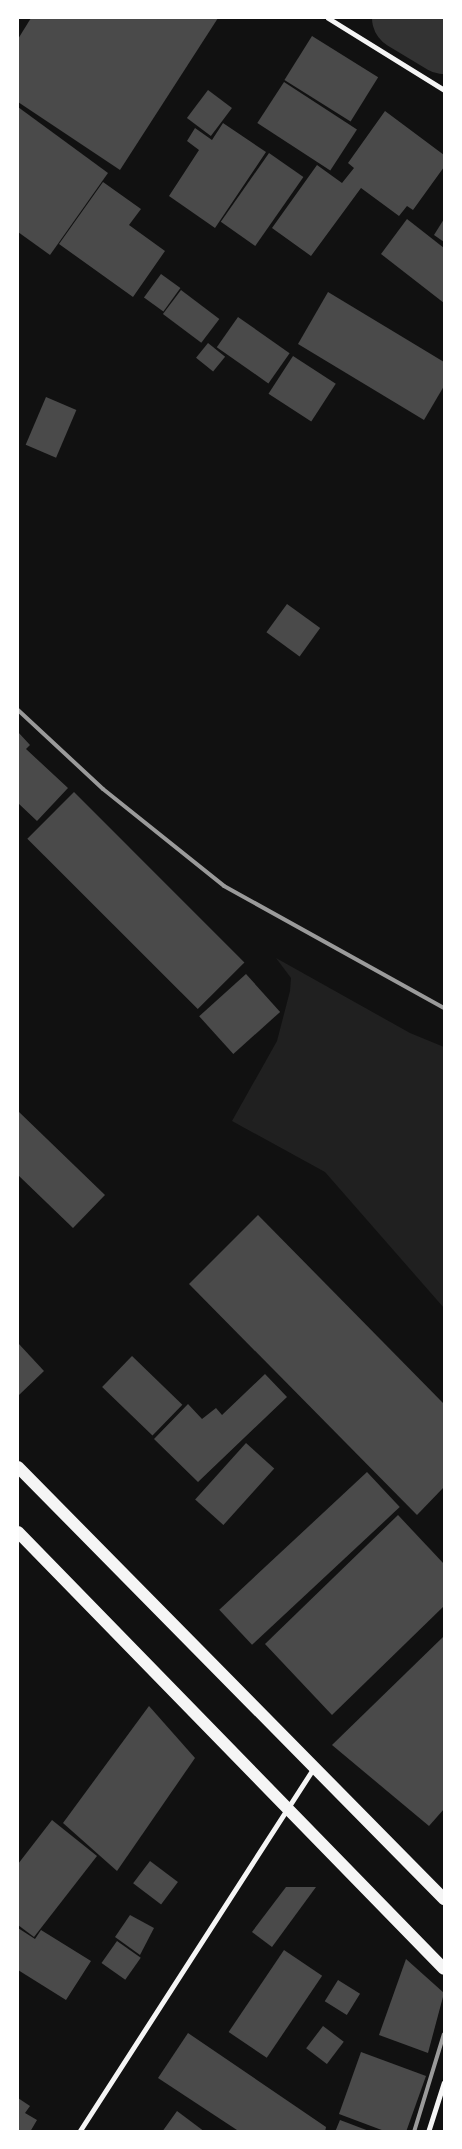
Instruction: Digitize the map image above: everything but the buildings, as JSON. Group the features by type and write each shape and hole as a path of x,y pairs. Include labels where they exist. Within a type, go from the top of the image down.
{"main road":[{"path":"18,1467 315,1766 444,1899"},
{"path":"18,1532 285,1809 444,1969"}],"street":[{"path":"328,18 444,90"},
{"path":"79,2132 285,1809 315,1766"},
{"path":"428,2132 444,2082"}],"shaded area":[{"path":"276,958 410,1033 444,1047 444,1308 325,1172 232,1121 277,1041 290,991 291,978"}],"waterway":[{"path":"404,18 444,42"}],"railway":[{"path":"18,710 103,789 224,886 444,1008"},
{"path":"414,2132 444,2034"}]}
